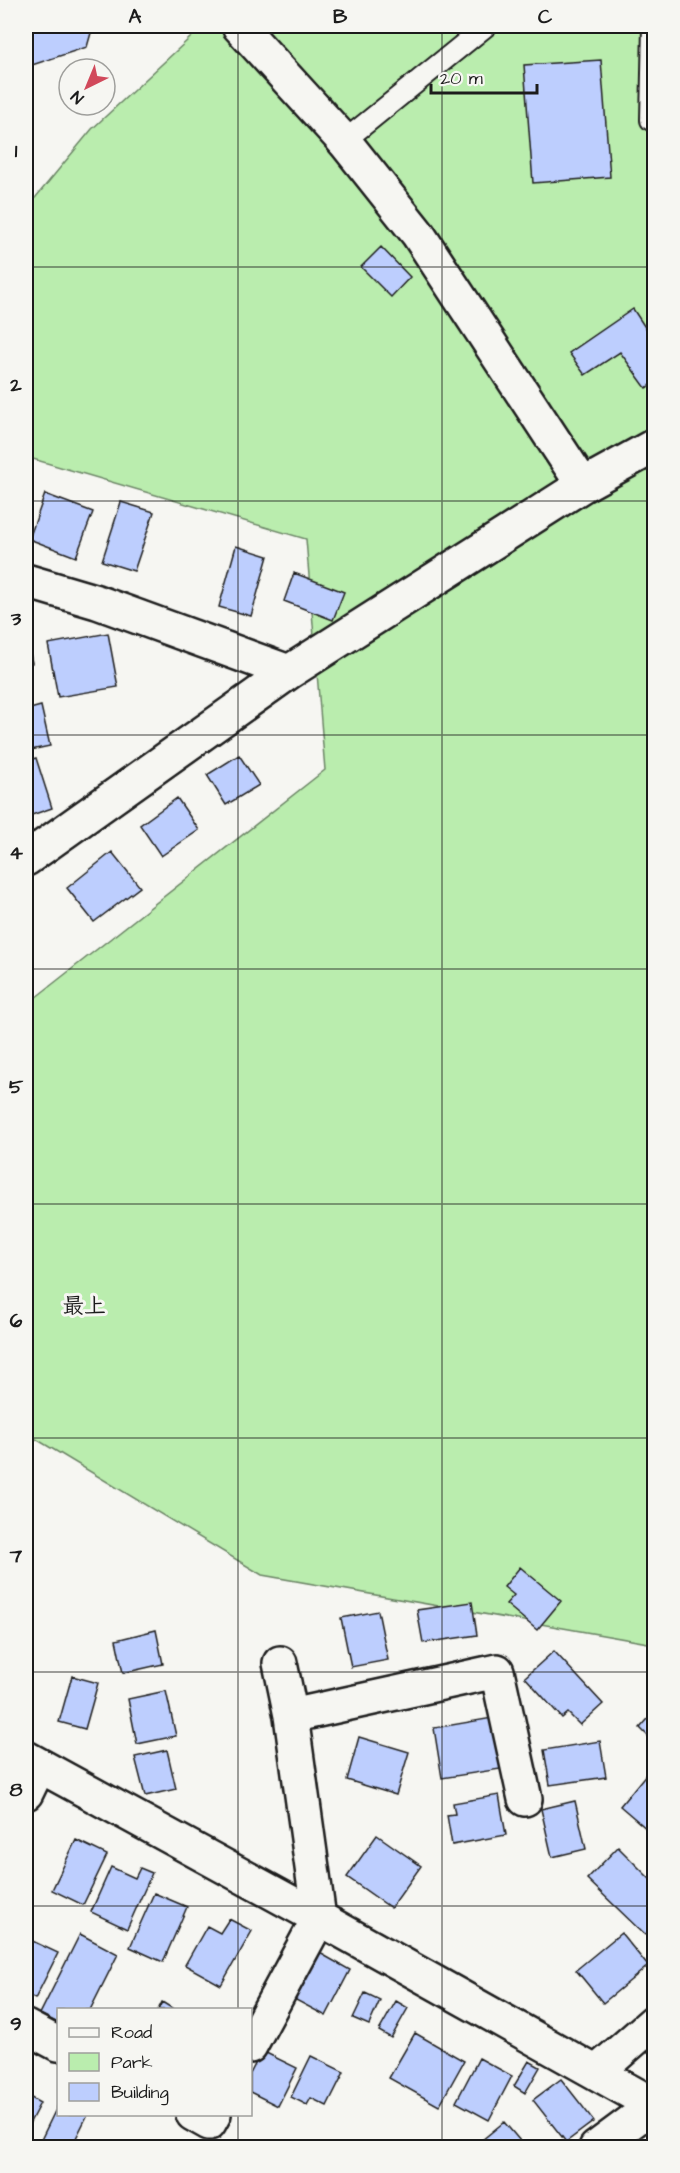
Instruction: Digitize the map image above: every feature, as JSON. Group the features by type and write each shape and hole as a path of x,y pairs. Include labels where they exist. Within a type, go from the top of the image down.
{"street":[{"path":"239,26 345,141 418,234 583,485"},
{"path":"26,859 289,672 583,485 654,446"},
{"path":"26,581 97,602 289,672"},
{"path":"252,2042 319,1918 291,1716 280,1663"},
{"path":"291,1716 497,1671 525,1799"},
{"path":"30,1773 319,1918 654,2105 596,2148"},
{"path":"597,2072 654,2022"},
{"path":"26,2027 57,2043"},
{"path":"195,2116 209,2123 213,2116"}],"lane":[{"path":"345,141 486,26"},
{"path":"651,120 653,26"}],"green space":[{"path":"203,26 654,26 654,1644 262,1575 26,1433 26,1005 325,770 306,539 26,457 26,209 92,129 105,117 117,117 117,106"}],"building":[{"path":"26,26 93,26 87,47 26,67"},
{"path":"601,60 610,177 533,183 524,65"},
{"path":"381,247 410,277 391,297 361,267"},
{"path":"633,309 654,341 654,383 646,388 620,352 585,375 569,353"},
{"path":"45,494 93,512 76,557 29,539"},
{"path":"121,502 154,512 134,571 102,561"},
{"path":"236,546 268,556 251,616 219,607"},
{"path":"294,573 344,592 333,620 284,601"},
{"path":"26,633 32,663 26,664"},
{"path":"108,633 118,687 58,697 48,644"},
{"path":"41,706 50,746 26,751 26,710"},
{"path":"239,755 259,785 226,805 207,775"},
{"path":"36,758 52,808 26,817 26,761"},
{"path":"177,798 199,830 161,856 140,825"},
{"path":"112,852 140,887 94,922 67,888"},
{"path":"520,1567 561,1601 537,1630 506,1604 514,1595 504,1587"},
{"path":"472,1602 477,1635 423,1643 417,1610"},
{"path":"378,1611 388,1660 351,1667 341,1618"},
{"path":"156,1630 163,1664 123,1673 116,1640"},
{"path":"554,1651 603,1704 580,1725 568,1713 562,1718 525,1677"},
{"path":"72,1676 98,1683 85,1729 59,1722"},
{"path":"166,1691 176,1736 137,1744 128,1699"},
{"path":"654,1712 654,1742 640,1728"},
{"path":"498,1717 507,1768 442,1778 434,1728"},
{"path":"359,1737 409,1752 396,1795 347,1780"},
{"path":"600,1741 606,1777 550,1785 544,1750"},
{"path":"167,1750 176,1789 145,1796 135,1757"},
{"path":"647,1773 654,1779 654,1835 620,1806"},
{"path":"499,1795 506,1835 452,1845 447,1815 455,1814 453,1803"},
{"path":"575,1801 586,1849 552,1857 541,1809"},
{"path":"377,1835 421,1866 391,1908 347,1877"},
{"path":"76,1840 107,1855 83,1905 52,1890"},
{"path":"618,1847 654,1883 654,1925 645,1935 587,1879"},
{"path":"111,1867 135,1878 140,1868 152,1873 127,1929 91,1912"},
{"path":"154,1893 187,1907 163,1962 130,1947"},
{"path":"229,1919 252,1931 221,1985 185,1965 207,1926 220,1933"},
{"path":"621,1933 648,1966 603,2003 576,1970"},
{"path":"80,1934 118,1954 91,2008 57,2008 57,2022 40,2014"},
{"path":"26,1938 58,1953 35,1999 26,1994"},
{"path":"318,1952 350,1970 326,2016 294,1999"},
{"path":"365,1993 380,2000 369,2025 353,2018"},
{"path":"396,2001 408,2008 391,2038 379,2031"},
{"path":"162,2002 172,2008 159,2008"},
{"path":"415,2033 464,2061 439,2106 389,2078"},
{"path":"262,2051 297,2068 278,2106 252,2093 252,2070"},
{"path":"311,2056 344,2072 327,2106 311,2098 307,2105 291,2097"},
{"path":"479,2058 512,2076 489,2120 456,2102"},
{"path":"529,2061 540,2067 525,2093 514,2086"},
{"path":"561,2079 594,2121 566,2142 533,2100"},
{"path":"26,2095 40,2103 26,2130"},
{"path":"57,2107 57,2116 87,2116 71,2148 37,2148"},
{"path":"504,2122 526,2148 479,2148 476,2145"}],"district":[{"name":"最上","path":"84,1306"}]}
